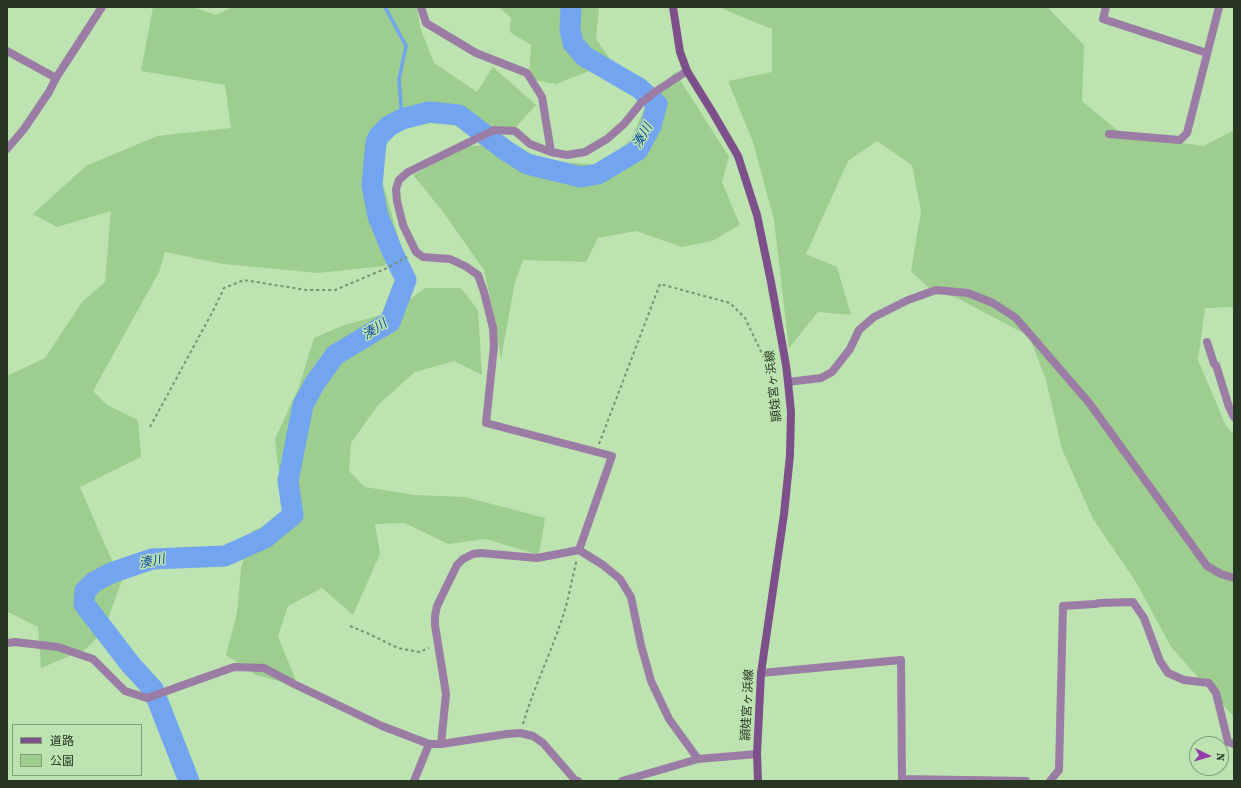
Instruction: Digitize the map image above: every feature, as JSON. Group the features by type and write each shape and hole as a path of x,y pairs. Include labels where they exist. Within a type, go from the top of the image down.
{"main road":[{"name":"頴娃宮ヶ浜線","path":"673,7 680,52 687,71 738,156 757,215 788,382 791,412 790,455 784,514 761,673 757,754 758,781"}],"street":[{"path":"7,149 24,129 49,92 56,78 102,7"},
{"path":"421,7 426,24 476,53 527,73 542,97 551,152"},
{"path":"1106,7 1104,19 1207,52"},
{"path":"1109,134 1180,140 1188,131 1219,7"},
{"path":"7,51 56,78"},
{"path":"579,550 612,456 486,423 494,346 493,328 478,275 465,266 450,259 423,257 416,252 403,225 397,201 396,189 399,180 408,172 494,130 515,131 530,144 551,152 567,155 585,152 607,139 624,124 641,103 654,92 687,71"},
{"path":"788,382 821,378 832,372 850,349 859,330 874,318 908,300 936,290 968,293 993,303 1016,318 1090,404 1207,566 1221,574 1234,578"},
{"path":"1207,342 1229,407 1234,417"},
{"path":"441,744 446,694 435,616 437,606 457,565 463,558 472,554 481,553 537,558 579,550 603,565 620,579 630,597 651,681 669,719 698,759"},
{"path":"1050,781 1059,770 1063,606 1133,602 1144,618 1160,661 1168,673 1184,680 1209,684 1216,693 1228,742 1234,744"},
{"path":"7,643 15,642 58,647 93,659 125,691 147,698 234,667 264,668 382,726 430,744 441,744 507,734 520,733 533,736 543,743 575,780 578,781"},
{"path":"761,673 901,660 902,780 1026,781"},
{"path":"414,781 430,744"},
{"path":"622,781 698,759 757,754"}],"path":[{"path":"150,427 214,311 224,288 244,280 306,290 335,290 387,268 404,259"},
{"path":"596,452 660,284 730,303 745,318 766,362 786,366"},
{"path":"520,733 529,701 563,615 579,550"},
{"path":"350,626 398,648 419,652 438,644"}],"green space":[{"path":"153,7 192,7 216,15 233,7 417,7 420,27 434,63 477,92 493,67 536,105 514,129 431,123 390,125 381,177 402,250 384,266 318,273 223,264 165,252 159,272 93,391 107,405 138,420 141,457 80,487 122,581 103,632 86,649 41,668 38,627 7,612 7,376 45,358 82,302 105,282 111,211 57,227 33,214 86,166 157,136 231,128 225,85 141,71"},
{"path":"499,7 599,7 596,39 612,62 556,84 529,79 531,45 510,32 511,18"},
{"path":"718,7 1047,7 1084,45 1082,101 1123,135 1204,146 1234,130 1234,307 1205,308 1198,360 1226,426 1234,434 1234,717 1171,647 1136,582 1093,519 1062,449 1046,380 1029,336 957,298 931,290 911,271 921,211 912,165 877,141 848,161 806,254 837,267 851,315 818,312 789,348 774,220 753,142 728,81 772,72 772,29"},
{"path":"675,72 729,157 722,182 740,225 712,241 682,247 636,231 598,238 586,262 523,260 515,282 501,359 495,321 484,270 441,209 413,175 465,147 501,143 550,161 599,165 631,140 648,100"},
{"path":"425,288 461,288 478,310 482,375 454,361 415,372 378,405 351,443 349,471 365,487 415,495 465,497 545,518 539,555 486,539 448,544 405,523 375,524 380,554 353,615 322,588 288,606 278,636 298,686 256,675 226,655 237,613 241,568 252,531 284,518 275,439 299,387 314,338 342,326 394,311"}],"waterway":[{"path":"385,7 406,46 399,79 402,119"},
{"name":"湊川","path":"189,781 153,689 131,665 84,604 85,591 94,582 111,573 152,559 225,556 265,538 293,515 288,481 303,405 315,383 335,355 390,322 406,280 392,251 378,216 372,186 376,142 379,136 389,126 402,119 429,112 459,115 505,150 527,164 581,177 598,174 638,150 651,126 657,104 639,88 584,56 573,43 570,29 571,7"}]}
